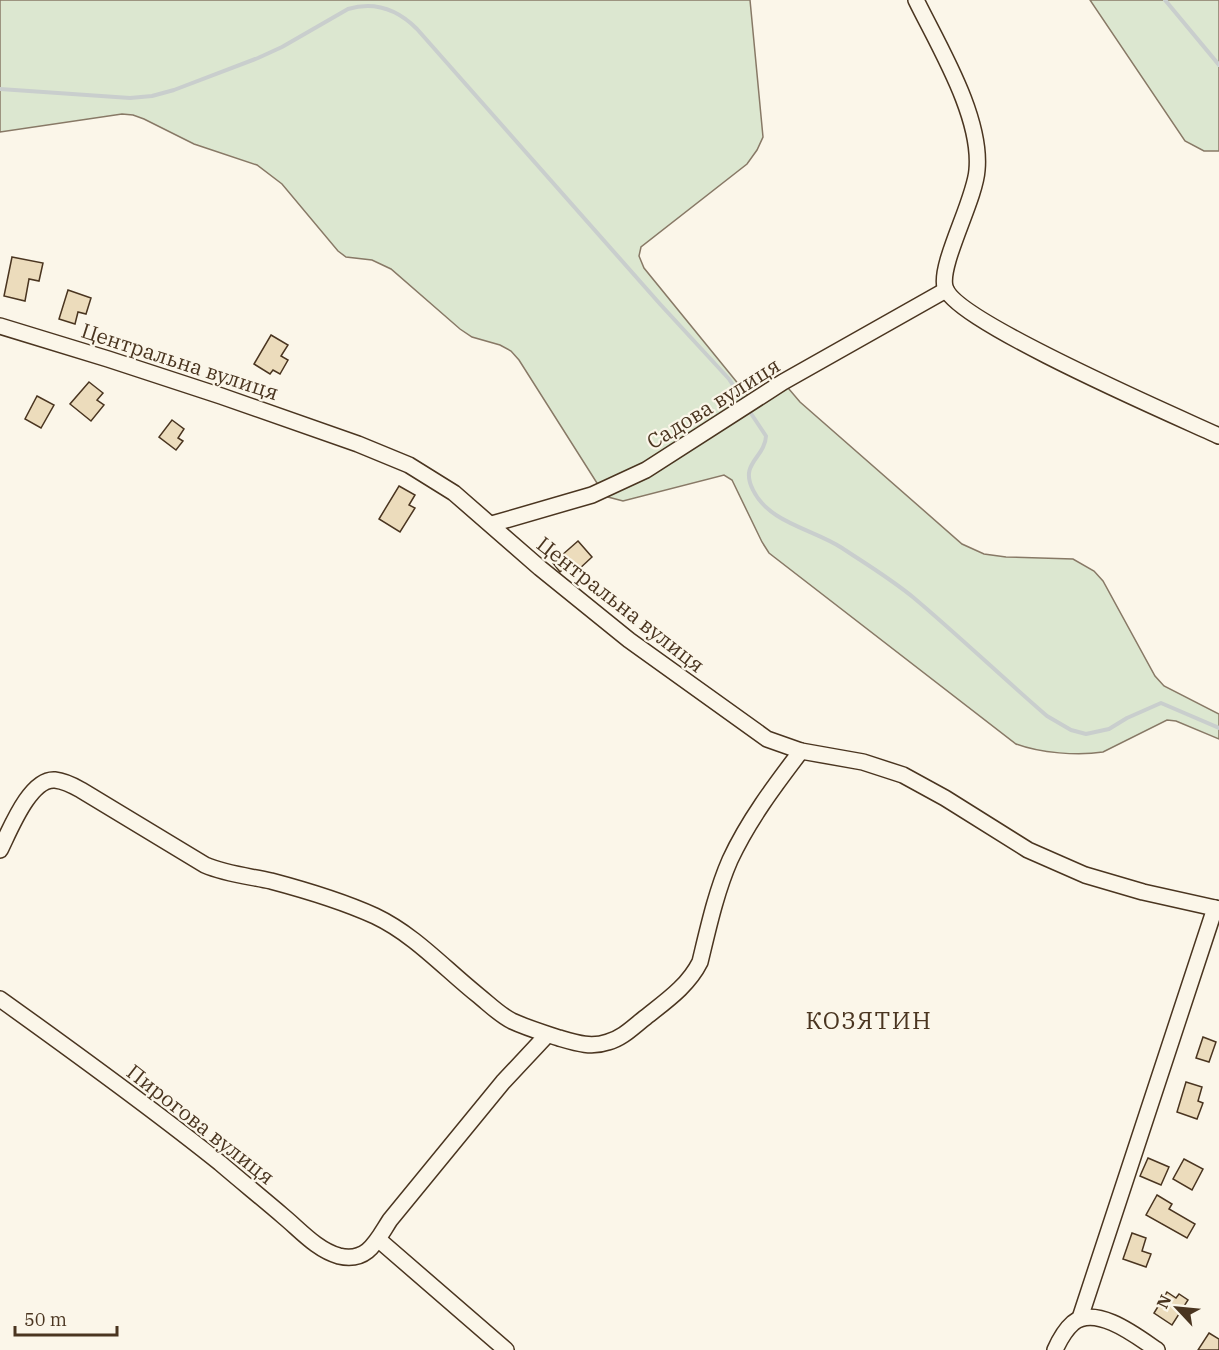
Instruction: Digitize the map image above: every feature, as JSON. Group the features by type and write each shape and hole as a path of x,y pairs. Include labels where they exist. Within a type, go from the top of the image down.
{"street":[{"path":"916,0 947,61 966,107 975,137 977,169 973,193 946,266 944,284 946,290 966,310 1005,334 1138,400 1219,436"},
{"name":"Садова вулиця","path":"492,524 592,495 646,470 783,382 946,290"},
{"name":"Центральна вулиця","path":"0,326 153,374 386,454 442,484 629,640 760,735 801,751 863,762 903,775 937,793 1028,850 1085,875 1123,887 1217,908"},
{"path":"0,850 16,818 36,788 47,781 63,782 81,790 205,865 220,871 271,881 315,894 375,916 401,931 429,952 469,988 511,1020 547,1035 582,1044 597,1045 620,1037 687,982 700,962 730,861 745,832 781,776 801,751"},
{"path":"1055,1350 1068,1328 1080,1318 1217,908"},
{"name":"Пирогова вулиця","path":"0,999 204,1150 316,1244 327,1251 350,1257 367,1251 379,1240 390,1220 443,1155 503,1082 547,1035"},
{"path":"379,1240 506,1350"},
{"path":"1080,1318 1090,1317 1118,1325 1157,1350"}],"green space":[{"path":"0,0 750,0 763,137 747,164 641,247 639,256 644,268 753,402 783,382 800,402 962,544 984,554 1006,557 1073,559 1094,571 1103,581 1155,676 1164,686 1219,714 1219,739 1176,721 1167,720 1103,752 1059,753 1016,744 769,553 732,480 724,475 623,501 608,497 511,351 500,345 472,337 460,329 391,269 372,260 346,257 338,251 282,184 257,165 194,144 133,115 122,114 0,132"},
{"path":"1090,0 1219,0 1219,151 1204,151 1185,141"}],"building":[{"path":"12,257 43,263 39,281 29,279 25,301 4,296"},
{"path":"68,290 91,298 86,314 78,312 75,324 59,319"},
{"path":"271,335 288,345 281,356 288,360 280,374 273,370 270,374 254,364"},
{"path":"89,382 103,393 97,400 104,405 91,421 70,404"},
{"path":"37,396 54,405 41,428 25,419"},
{"path":"172,420 184,429 178,438 183,441 176,450 159,437"},
{"path":"399,486 415,495 409,505 415,508 400,532 379,519"},
{"path":"578,541 592,557 577,571 570,563 560,572 553,563"},
{"path":"1203,1037 1216,1042 1209,1062 1196,1058"},
{"path":"1186,1082 1202,1087 1198,1101 1203,1103 1197,1119 1177,1112"},
{"path":"1148,1158 1169,1167 1161,1185 1140,1176"},
{"path":"1184,1159 1203,1169 1192,1190 1173,1179"},
{"path":"1157,1195 1172,1204 1169,1209 1195,1224 1187,1238 1146,1215"},
{"path":"1132,1233 1146,1238 1142,1251 1151,1254 1146,1267 1123,1259"},
{"path":"1167,1292 1176,1298 1179,1294 1188,1300 1172,1325 1154,1313"},
{"path":"1209,1333 1219,1339 1219,1350 1198,1350"}],"waterway":[{"path":"1165,0 1219,65"},
{"path":"0,89 130,98 152,96 258,58 282,47 348,9 368,6 394,12 417,29 729,379 742,399"},
{"path":"750,412 766,436 765,444 749,473 749,481 760,501 781,518 831,541 905,591 1047,716 1071,730 1086,734 1109,729 1161,703 1219,728"}],"district":[{"name":"КОЗЯТИН","path":"869,1020"}]}
